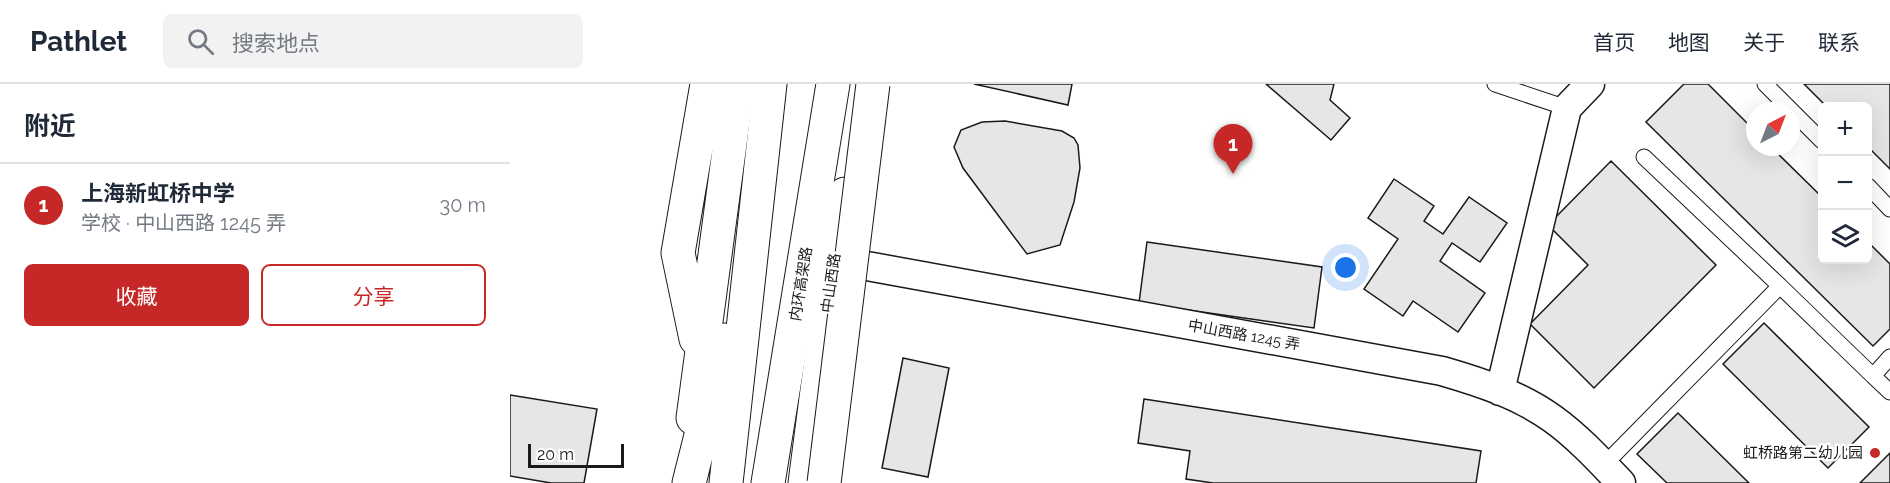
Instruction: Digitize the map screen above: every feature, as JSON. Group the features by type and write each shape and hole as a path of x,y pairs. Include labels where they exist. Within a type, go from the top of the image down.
{"main road":[{"path":"701,362 678,253 707,84"},
{"path":"687,483 738,84"},
{"path":"726,483 770,84"},
{"name":"内环高架路","path":"768,483 833,84"},
{"name":"中山西路","path":"805,483 834,260 864,84"},
{"path":"824,483 873,84"},
{"path":"687,483 755,216"}],"street":[{"path":"1500,391 1567,108 1590,84"},
{"name":"中山西路 1245 弄","path":"834,260 1442,371 1500,391 1553,419 1613,474"}],"lane":[{"path":"1494,84 1567,108"},
{"path":"1765,84 1818,137"},
{"path":"1644,157 1890,392"},
{"path":"1872,190 1890,209"},
{"path":"1613,474 1780,286"},
{"path":"1873,376 1890,357"}],"building":[{"path":"974,84 1072,84 1068,105"},
{"path":"1266,84 1334,84 1330,100 1350,118 1331,140"},
{"path":"1684,84 1708,84 1746,122 1746,156 1780,156 1818,193 1818,264 1872,264 1872,246 1890,264 1890,329 1873,346 1646,122"},
{"path":"1804,84 1890,84 1890,169 1872,151 1872,102 1822,102"},
{"path":"1005,121 1062,131 1074,138 1078,145 1080,168 1074,202 1060,245 1027,254 963,168 954,147 961,130 982,122"},
{"path":"1611,161 1716,265 1594,388 1530,324 1588,265 1548,225"},
{"path":"1394,179 1434,206 1424,221 1443,234 1469,197 1507,223 1480,262 1452,243 1440,261 1485,293 1458,332 1413,301 1403,316 1364,289 1398,239 1368,218"},
{"path":"1147,242 1322,267 1314,328 1139,303"},
{"path":"1764,323 1869,427 1828,468 1723,364"},
{"path":"903,358 949,368 928,477 882,468"},
{"path":"510,395 597,409 584,483 551,483 510,476"},
{"path":"1144,399 1481,451 1476,483 1213,483 1186,479 1190,451 1138,443"},
{"path":"1678,413 1749,483 1667,483 1637,454"},
{"path":"1890,453 1890,483 1860,483"}],"place":[{"name":"上海新虹桥中学","path":"1233,174"},
{"name":"虹桥路第二幼儿园","path":"1875,453"}]}
